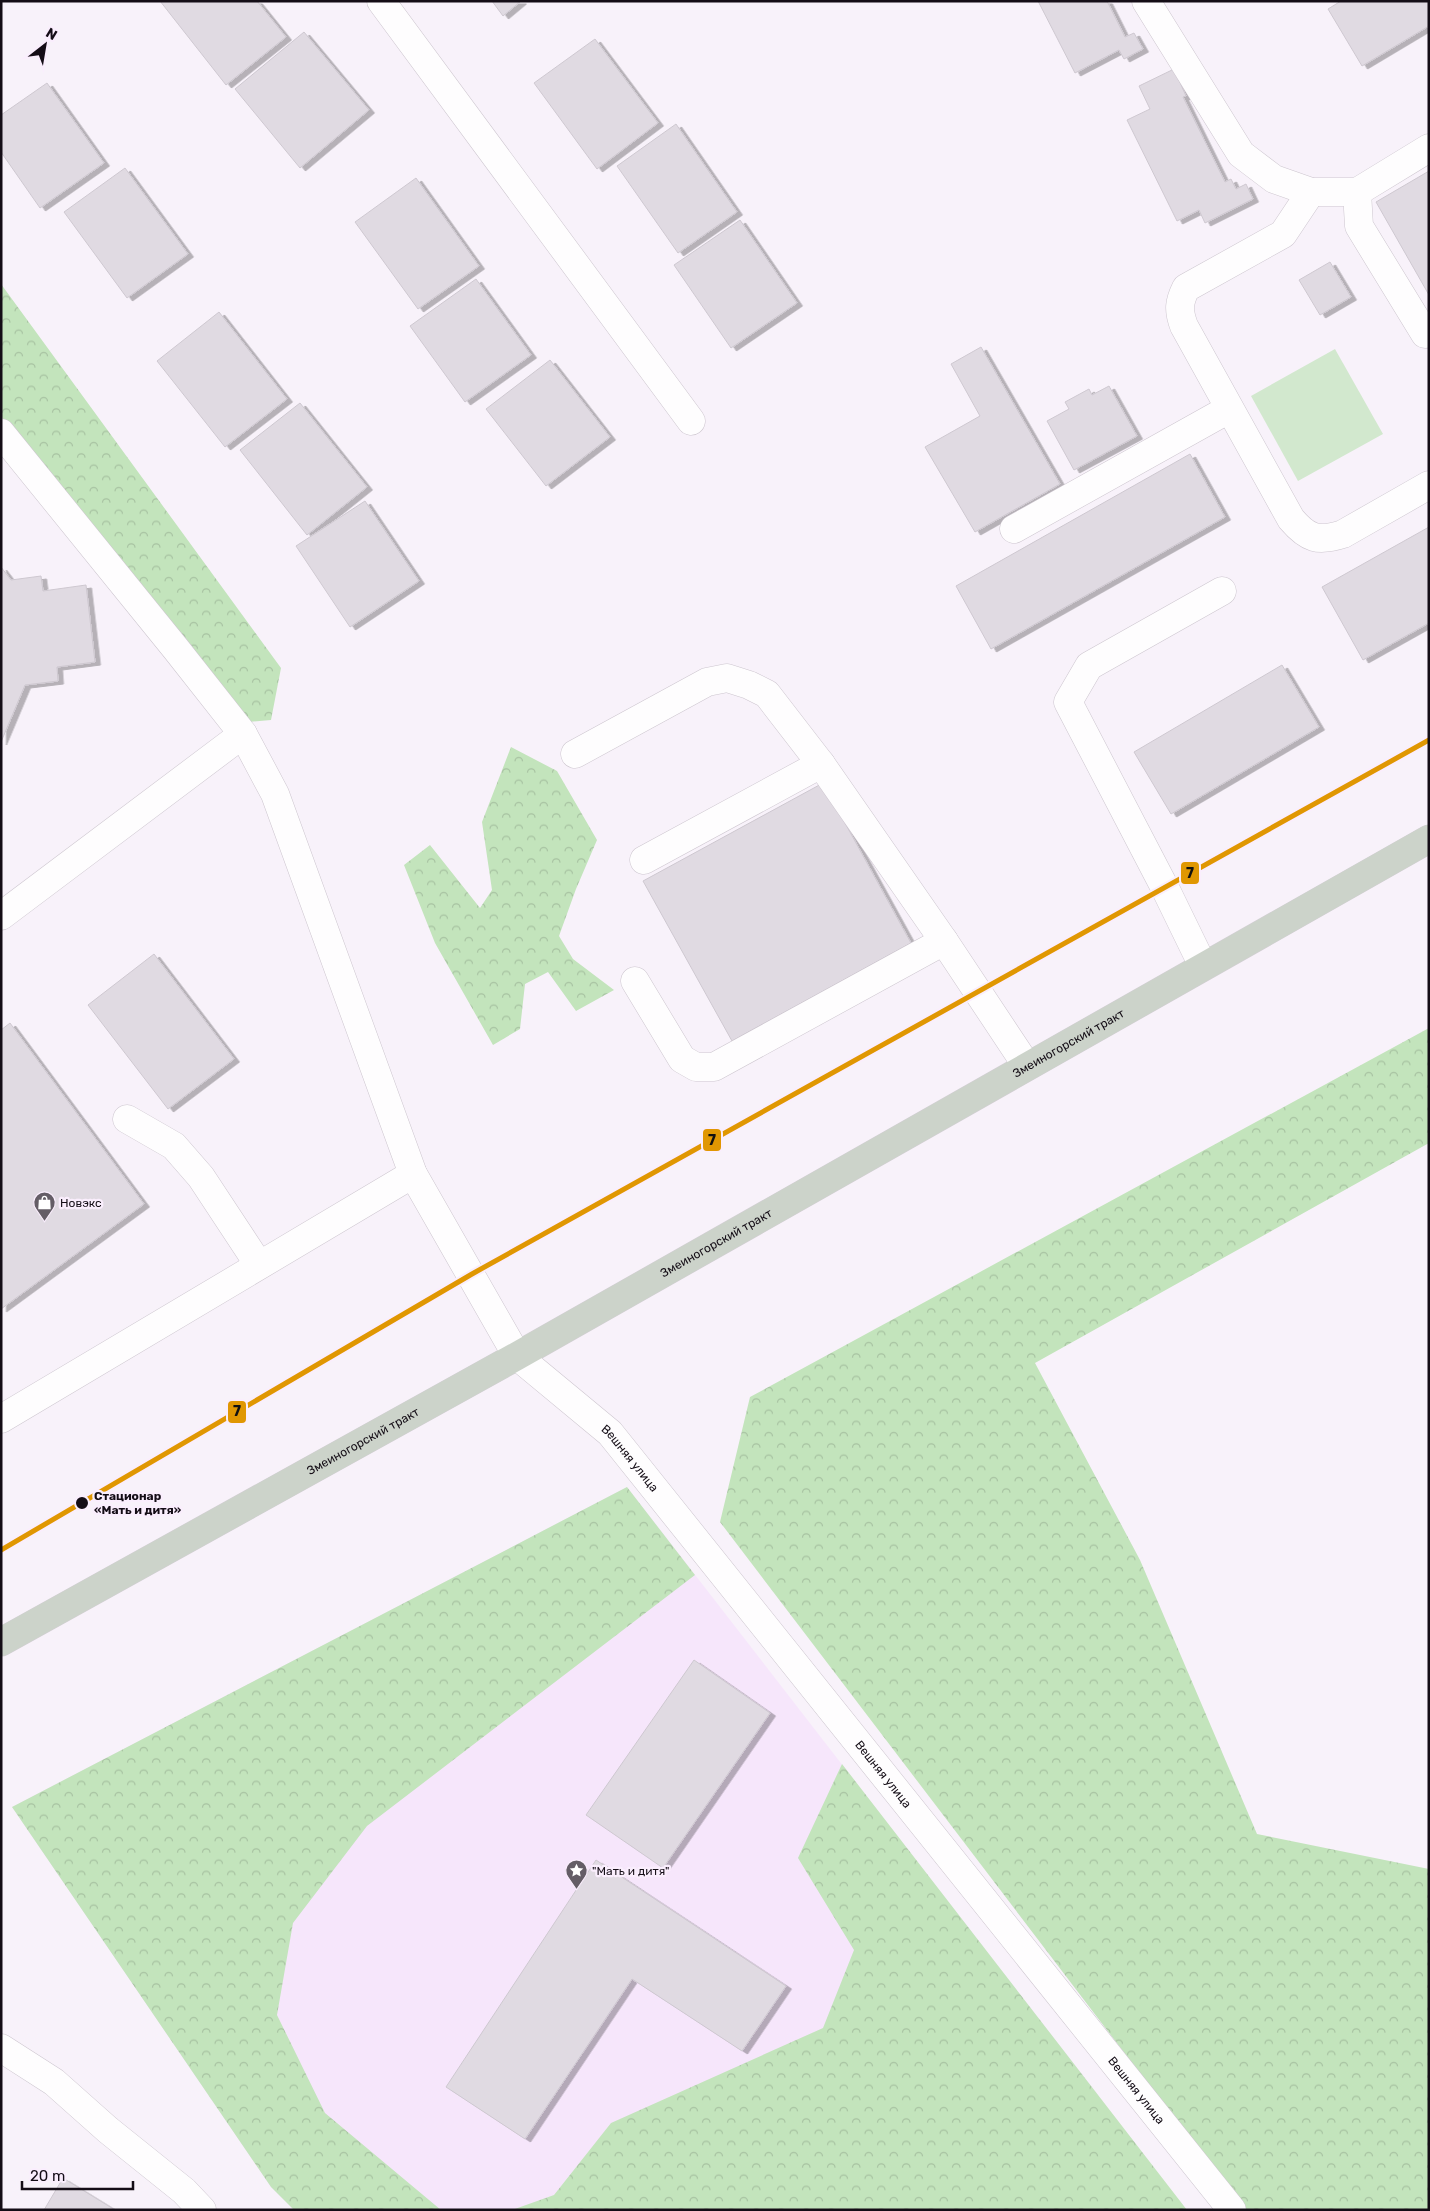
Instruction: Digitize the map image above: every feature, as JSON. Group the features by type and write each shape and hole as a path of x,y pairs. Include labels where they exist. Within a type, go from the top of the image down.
{"highway":[{"name":"Змеиногорский тракт","path":"1,1642 517,1356 1429,839"}],"street":[{"path":"381,1 691,421"},
{"path":"1146,1 1241,154 1274,180 1311,192 1357,192 1429,148"},
{"path":"1311,192 1283,234 1186,288 1180,302 1180,314 1184,326 1291,519 1303,533 1313,537 1328,539 1344,534 1429,485"},
{"path":"1357,192 1359,226 1425,334"},
{"path":"1014,529 1229,409"},
{"path":"1,433 243,734 275,794 413,1174 517,1356"},
{"path":"1204,966 1068,702 1089,666 1222,592"},
{"path":"575,754 707,682 727,678 749,685 767,694 821,764 944,941 1027,1066"},
{"path":"1,916 243,734"},
{"path":"644,860 821,764"},
{"path":"635,981 682,1059 696,1067 714,1066 944,941"},
{"path":"127,1119 174,1146 201,1177 259,1265"},
{"path":"1,1419 413,1174"},
{"name":"Вешняя улица","path":"517,1356 610,1433 1232,2210"},
{"path":"1,2048 54,2082 108,2130 184,2191 202,2210"}],"shaded area":[{"path":"627,1487 1098,2095 971,2210 294,2210 271,2187 12,1807"}],"green space":[{"path":"1,284 281,668 271,720 226,724 1,416"},
{"path":"1335,349 1383,434 1298,481 1251,396"},
{"path":"511,747 557,771 597,840 559,936 573,959 614,990 576,1011 548,972 525,984 520,1029 493,1045 435,943 404,865 430,845 480,908 492,890 482,822"},
{"path":"1429,1028 1429,1143 1035,1363 1140,1560 1257,1834 1429,1869 1429,2210 1244,2210 720,1522 750,1397"},
{"path":"627,1487 695,1575 367,1826 293,1923 277,2015 325,2113 441,2210 294,2210 271,2187 12,1807"},
{"path":"842,1764 1187,2210 512,2210 554,2195 611,2123 823,2028 854,1950 798,1858"}],"building":[{"path":"160,1 257,1 286,37 226,85"},
{"path":"492,1 521,1 503,16"},
{"path":"1038,1 1107,1 1125,37 1134,33 1143,49 1124,59 1119,50 1075,73"},
{"path":"1341,1 1429,1 1429,26 1362,66 1328,9"},
{"path":"304,32 369,110 300,168 235,89"},
{"path":"595,39 658,123 597,169 534,83"},
{"path":"1174,69 1186,96 1183,97 1225,182 1231,179 1236,189 1246,184 1253,199 1205,223 1199,210 1177,221 1127,120 1150,109 1139,86"},
{"path":"47,83 104,163 40,208 1,152 1,115"},
{"path":"676,124 737,212 678,253 617,166"},
{"path":"125,168 188,254 127,298 64,212"},
{"path":"1429,171 1429,295 1376,202"},
{"path":"416,178 479,266 418,309 355,222"},
{"path":"740,220 797,303 731,348 674,265"},
{"path":"1330,262 1351,297 1320,315 1299,280"},
{"path":"476,279 531,355 465,402 410,326"},
{"path":"219,312 287,399 225,447 157,361"},
{"path":"981,347 1060,484 975,532 925,447 980,416 951,364"},
{"path":"550,360 610,437 546,486 486,409"},
{"path":"1109,386 1137,436 1074,470 1047,421 1069,409 1065,402 1089,389 1092,395"},
{"path":"300,403 367,487 307,535 240,450"},
{"path":"1190,454 1225,517 991,649 956,586"},
{"path":"365,501 419,581 350,627 296,546"},
{"path":"1429,527 1429,623 1363,660 1322,587"},
{"path":"1,567 11,580 41,576 43,591 86,585 95,662 57,667 58,681 25,685 1,742"},
{"path":"1282,665 1319,727 1171,814 1134,752"},
{"path":"823,783 911,943 732,1041 643,881"},
{"path":"154,954 234,1059 168,1109 88,1005"},
{"path":"10,1023 144,1204 1,1309 1,1030"},
{"path":"694,1660 770,1713 663,1868 586,1815"},
{"path":"596,1860 786,1986 742,2051 632,1979 525,2139 446,2087"},
{"path":"63,2178 115,2210 44,2210"}],"transit line":[{"name":"7","path":"1,1550 472,1274 1429,740"}],"place":[{"name":"Новэкс","path":"44,1222"},
{"name":"Стационар «Мать и дитя»","path":"82,1503"},
{"name":"\"Мать и дитя\"","path":"576,1890"}]}
